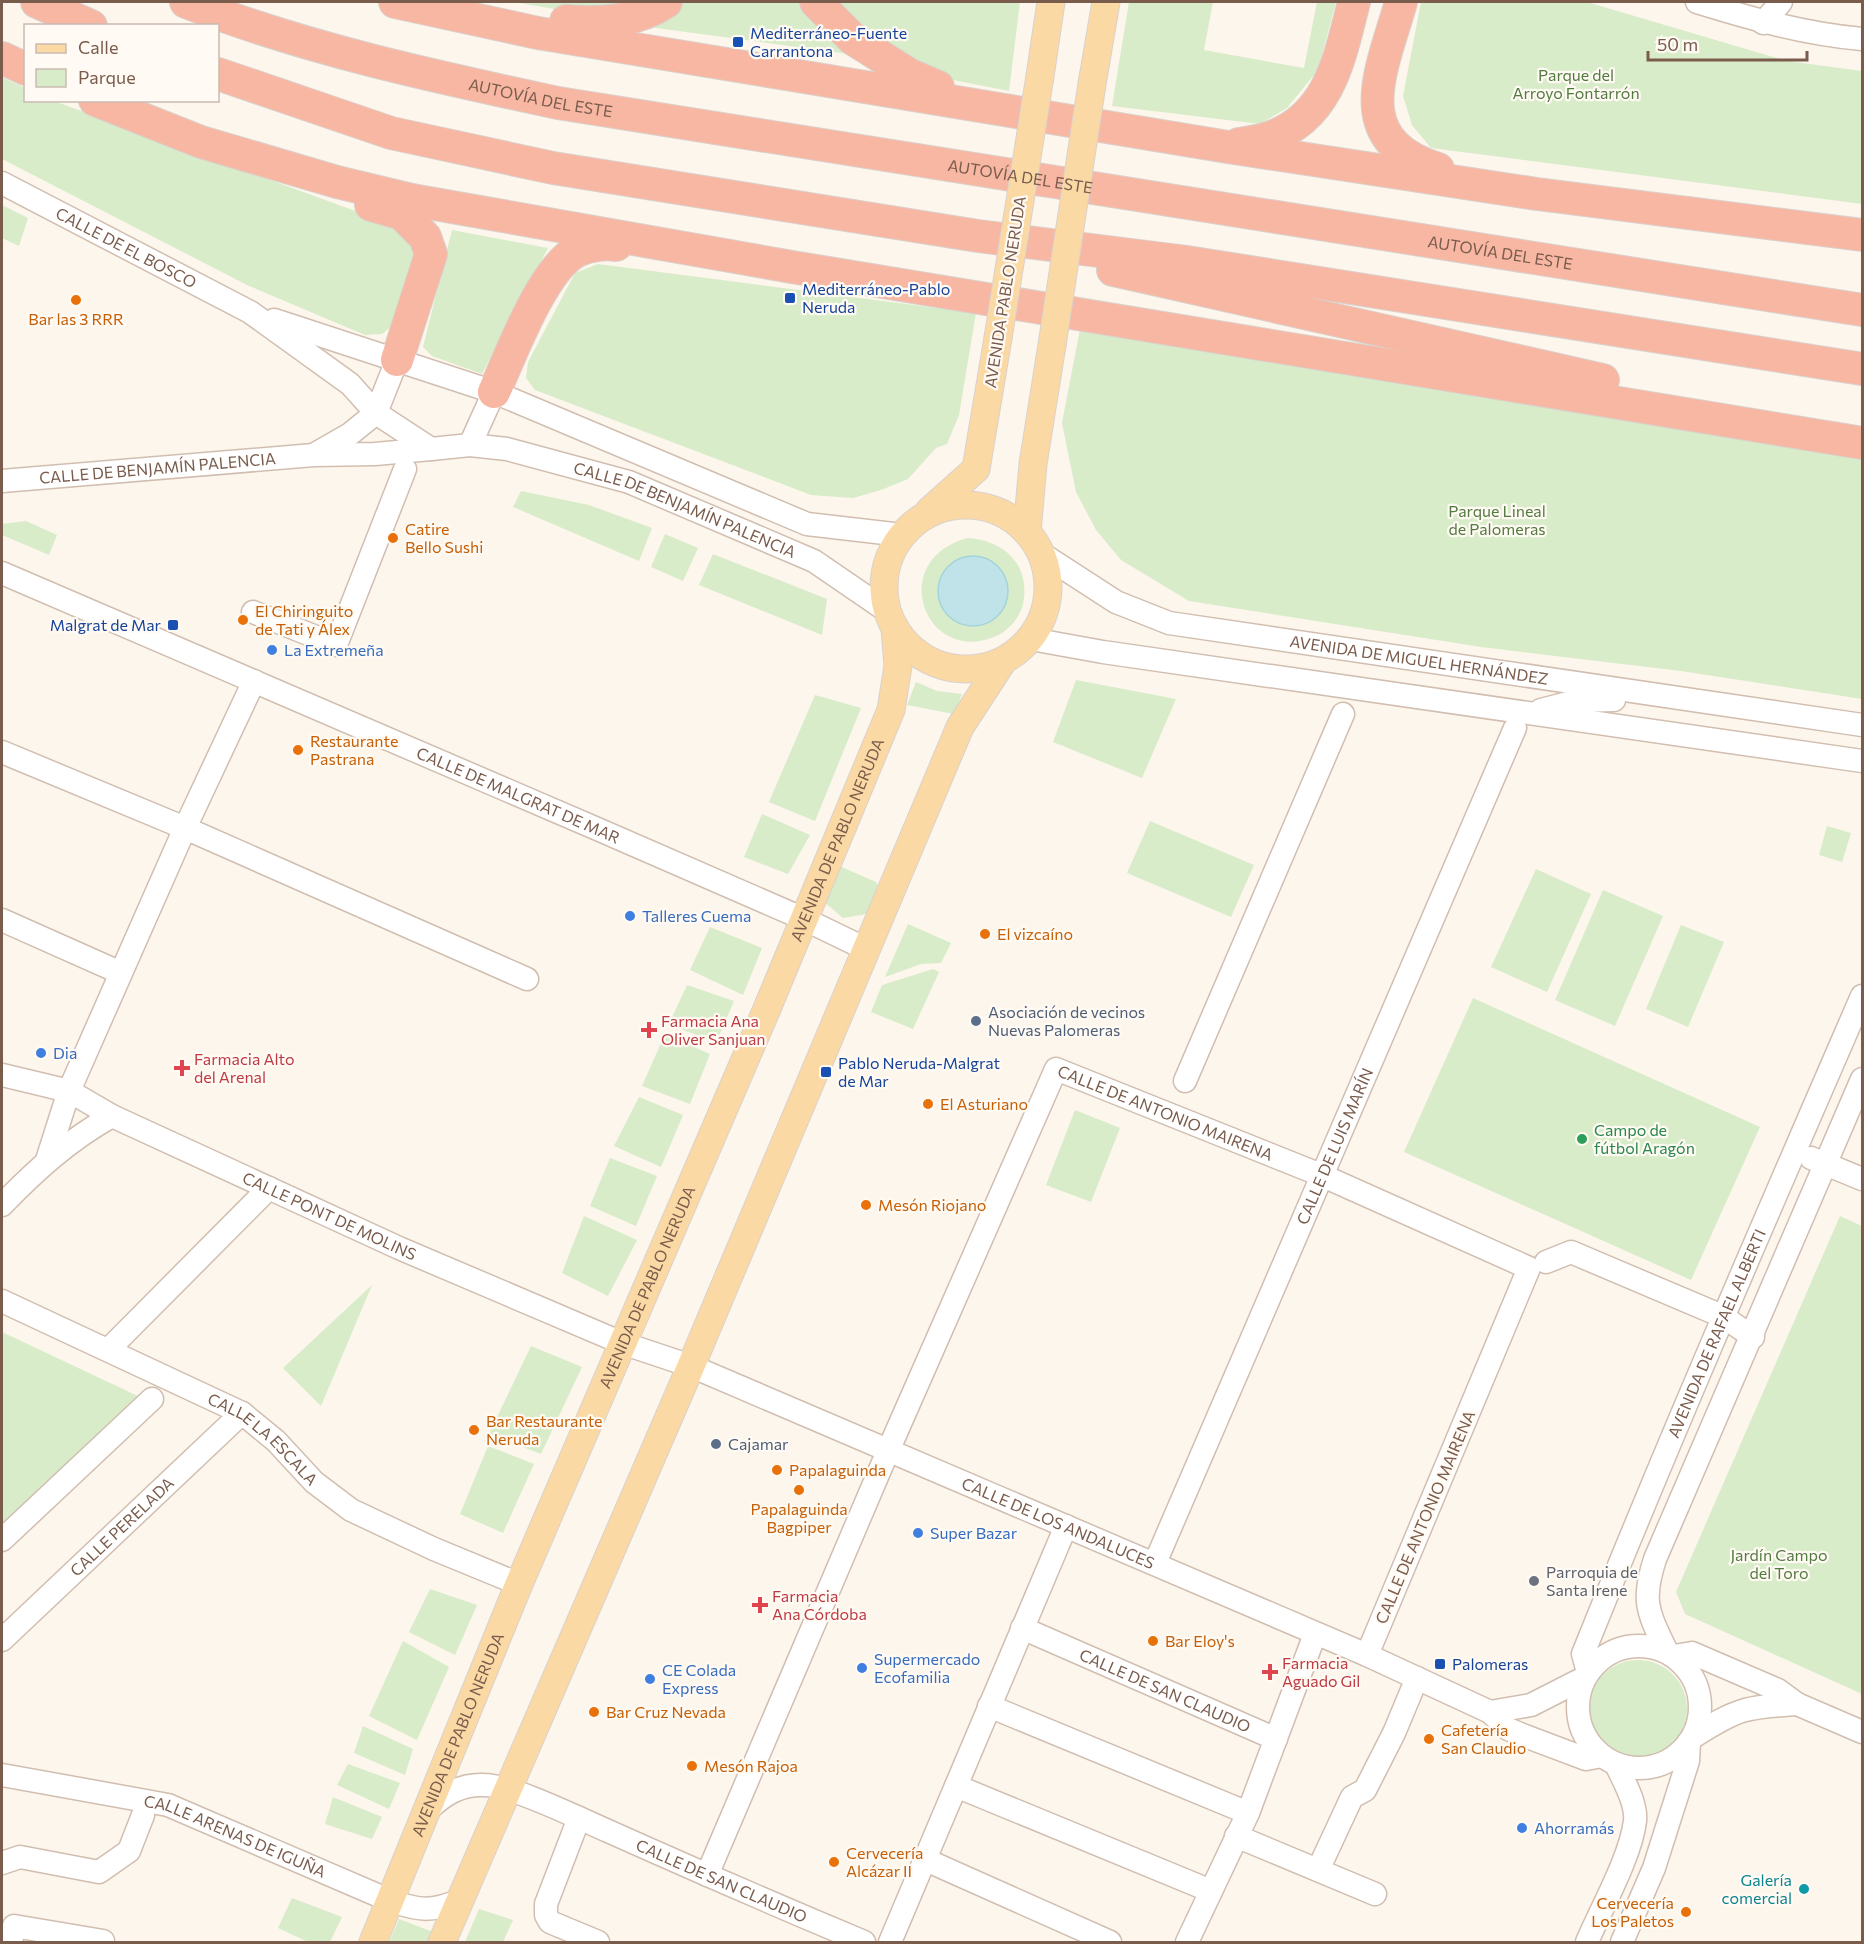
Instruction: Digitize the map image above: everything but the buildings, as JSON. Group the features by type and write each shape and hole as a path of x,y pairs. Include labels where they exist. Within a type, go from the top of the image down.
{"highway":[{"path":"37,2 86,24"},
{"name":"AUTOVÍA DEL ESTE","path":"186,2 315,46 409,71 558,103 1863,310"},
{"path":"395,2 538,33 974,103 1228,147 1537,194 1863,235"},
{"path":"403,2 599,24 636,17 666,2"},
{"path":"816,2 853,39 910,75 974,103"},
{"path":"1228,147 1272,137 1308,115 1326,92 1335,74 1354,2"},
{"path":"1401,2 1377,86 1381,129 1400,152 1434,168 1537,194"},
{"path":"2,58 24,68"},
{"path":"219,74 391,133 553,168 978,236 1187,262 1863,369"},
{"path":"100,102 331,192 402,214 425,237 431,254 397,360"},
{"path":"201,142 337,182 412,200 792,267"},
{"path":"978,236 1187,288 1513,359 1863,443"},
{"path":"494,392 547,279 575,252 606,243 933,288 1863,443"}],"main road":[{"name":"AVENIDA PABLO NERUDA","path":"910,528 976,469 1051,2"},
{"path":"1027,532 1033,464 1106,2"},
{"path":"962,505 986,507 1009,516 1027,532 1042,554 1048,576 1048,598 1042,620 1031,639 1018,652 1003,661 979,668 954,669 930,661 910,647 891,619 884,591 885,571 891,552 910,528 938,510 962,505"},
{"name":"AVENIDA DE PABLO NERUDA","path":"373,1942 519,1584 804,919 891,710 898,666 891,619"},
{"path":"442,1942 692,1366 960,727 1003,661"}],"street":[{"path":"1697,2 1763,23 1808,33 1863,39"},
{"path":"1763,23 1780,2"},
{"name":"CALLE DE EL BOSCO","path":"2,183 250,312 350,384 376,412"},
{"name":"CALLE DE EL BOSCO","path":"250,312 397,360"},
{"name":"CALLE DE BENJAMÍN PALENCIA","path":"314,454 350,434 376,412 397,360 494,392 807,524 910,528"},
{"path":"470,445 494,392"},
{"path":"376,412 431,449"},
{"name":"CALLE DE BENJAMÍN PALENCIA","path":"2,481 314,454 375,454 470,445 507,449 629,482 814,561 891,619"},
{"path":"253,612 336,645 405,469"},
{"name":"AVENIDA DE MIGUEL HERNÁNDEZ","path":"1042,554 1116,602 1169,623 1863,725"},
{"name":"CALLE DE MALGRAT DE MAR","path":"2,573 804,919 866,949"},
{"path":"1031,639 1103,652 1469,703 1512,719 1566,718"},
{"path":"1472,669 1489,683 1512,719"},
{"path":"46,1160 69,1091 185,828 254,681"},
{"name":"AVENIDA DE MIGUEL HERNÁNDEZ","path":"1533,713 1553,706 1600,698 1813,717"},
{"path":"1512,719 1533,713 1863,761"},
{"path":"1185,1081 1343,714"},
{"name":"CALLE DE LUIS MARÍN","path":"1155,1563 1322,1175 1512,719"},
{"path":"2,752 185,828 527,979"},
{"path":"2,920 122,973"},
{"name":"AVENIDA DE RAFAEL ALBERTI","path":"1586,1675 1583,1654 1722,1316 1863,996"},
{"name":"CALLE DE ANTONIO MAIRENA","path":"707,1875 888,1450 1056,1070 1322,1175 1529,1268 1367,1655"},
{"name":"CALLE PONT DE MOLINS","path":"2,1075 69,1091 112,1116 269,1188 622,1343"},
{"name":"AVENIDA DE RAFAEL ALBERTI","path":"1670,1654 1648,1614 1646,1587 1655,1559 1863,1079"},
{"path":"2,1205 46,1160 82,1133 112,1116"},
{"path":"1792,1159 1809,1157 1863,1179"},
{"path":"108,1350 269,1188"},
{"path":"1546,1262 1571,1252 1722,1316 1753,1336"},
{"name":"CALLE LA ESCALA","path":"2,1301 242,1413 276,1441 314,1482 351,1510 434,1549 519,1584"},
{"name":"CALLE DE LOS ANDALUCES","path":"622,1343 692,1366 1367,1655 1490,1712 1508,1728 1525,1736 1586,1759 1609,1760"},
{"path":"2,1540 152,1399"},
{"name":"CALLE PERELADA","path":"2,1640 242,1413"},
{"path":"890,1942 1066,1526"},
{"name":"CALLE DE SAN CLAUDIO","path":"1022,1628 1276,1738"},
{"path":"1187,1942 1248,1813 1316,1634"},
{"path":"1490,1712 1531,1706 1586,1675 1612,1651 1629,1646 1646,1646 1670,1654 1692,1653 1778,1690 1797,1704 1863,1732"},
{"path":"1622,1942 1654,1868 1698,1723 1700,1696 1692,1675 1670,1654"},
{"path":"1586,1675 1578,1699 1577,1713 1588,1742 1609,1760 1630,1796 1635,1820 1624,1855 1587,1942"},
{"path":"1318,1870 1352,1797 1365,1790 1394,1733 1417,1678"},
{"path":"1609,1760 1646,1768 1665,1763 1678,1754 1691,1740 1721,1719 1746,1708 1797,1704"},
{"path":"989,1706 1248,1813"},
{"name":"CALLE ARENAS DE IGUÑA","path":"2,1775 168,1805 391,1901 421,1911 441,1908 460,1900"},
{"name":"CALLE DE SAN CLAUDIO","path":"428,1810 440,1798 460,1788 486,1784 508,1790 579,1818 864,1942"},
{"path":"957,1786 1211,1891"},
{"path":"2,1863 20,1857 99,1872 129,1851 144,1815"},
{"path":"579,1818 546,1904 546,1915 550,1922 598,1942"},
{"path":"1236,1836 1375,1894"},
{"path":"926,1860 1110,1942"},
{"path":"11,1942 14,1926 103,1941"}],"green space":[{"path":"514,2 652,2 571,12"},
{"path":"681,2 799,2 856,55 649,27"},
{"path":"831,2 1020,2 1009,91 932,76 891,53"},
{"path":"1129,2 1213,2 1204,50 1304,68 1317,2 1336,2 1318,70 1287,108 1260,124 1112,106"},
{"name":"Parque del Arroyo Fontarrón","path":"1421,2 1587,2 1787,61 1862,71 1862,204 1431,148 1412,125 1403,96"},
{"path":"2,77 24,88 24,102 57,102 391,224 410,241 415,262 393,325 382,334 365,335 247,285 2,159"},
{"path":"2,205 28,218 19,246 2,238"},
{"path":"452,230 548,248 482,374 432,356 423,347"},
{"path":"598,264 976,313 959,415 947,444 936,448 908,479 881,490 853,498 811,495 535,390 526,378 528,362 575,273"},
{"name":"Parque Lineal de Palomeras","path":"1080,329 1862,449 1862,699 1681,671 1481,647 1189,601 1121,560 1096,530 1076,492 1062,423"},
{"path":"521,491 589,505 652,528 639,561 513,507"},
{"path":"26,521 57,535 49,555 2,535 2,524"},
{"path":"665,534 698,548 683,581 651,567"},
{"path":"967,538 992,544 1003,549 1012,557 1023,578 1023,604 1016,619 1004,632 994,637 970,642 949,637 934,624 924,607 922,587 927,567 942,550","holes":["999,567 1005,579 1006,601 996,617 975,626 962,625"]},
{"path":"713,554 827,599 822,635 699,585"},
{"path":"1076,680 1176,699 1142,778 1053,742"},
{"path":"916,682 937,691 962,694 954,714 907,705"},
{"path":"815,695 861,708 815,821 769,802"},
{"path":"762,814 810,835 788,874 744,857"},
{"path":"1150,821 1254,865 1231,917 1127,873"},
{"path":"1827,826 1851,833 1842,862 1819,855"},
{"path":"837,865 876,882 879,889 867,914 843,918 822,900"},
{"path":"1536,869 1591,894 1547,992 1491,967"},
{"path":"1603,890 1663,916 1615,1026 1555,1000"},
{"path":"908,924 951,943 941,963 921,964 885,977"},
{"path":"1681,925 1724,942 1688,1027 1646,1009"},
{"path":"710,927 762,948 743,995 690,970"},
{"path":"933,969 939,972 913,1029 871,1012 882,985"},
{"path":"687,985 734,1001 716,1043 669,1024"},
{"name":"Campo de fútbol Aragón","path":"1473,998 1760,1127 1691,1280 1404,1152"},
{"path":"665,1034 710,1054 690,1104 642,1086"},
{"path":"639,1097 683,1115 661,1167 614,1146"},
{"path":"1075,1110 1120,1128 1091,1202 1046,1185"},
{"path":"610,1158 657,1176 636,1226 590,1206"},
{"path":"584,1216 637,1240 608,1296 562,1273"},
{"name":"Jardín Campo del Toro","path":"1840,1216 1862,1226 1862,1694 1685,1614 1676,1592"},
{"path":"372,1285 321,1406 283,1368"},
{"path":"2,1332 157,1405 2,1546"},
{"path":"531,1346 582,1367 541,1454 489,1434"},
{"path":"488,1446 534,1464 503,1533 460,1514"},
{"path":"430,1589 477,1605 455,1655 409,1632"},
{"path":"403,1641 449,1667 417,1740 369,1716"},
{"path":"1638,1660 1648,1661 1665,1668 1679,1682 1686,1699 1686,1719 1679,1736 1665,1750 1648,1757 1638,1758 1628,1757 1611,1750 1597,1736 1590,1719 1589,1709 1590,1699 1597,1682 1611,1668 1628,1661"},
{"path":"363,1726 413,1749 405,1775 354,1753"},
{"path":"348,1764 400,1783 389,1809 337,1785"},
{"path":"333,1797 382,1817 372,1839 325,1824"},
{"path":"292,1898 342,1917 330,1942 308,1942 278,1928"},
{"path":"479,1909 513,1920 503,1942 465,1942"},
{"path":"399,1919 433,1932 429,1942 389,1942"}],"water":[{"path":"973,556 986,559 998,566 1005,578 1008,591 1005,604 998,616 986,623 973,626 960,623 948,616 941,604 938,591 941,578 948,566 960,559"}],"place":[{"name":"Mediterráneo-Fuente Carrantona","path":"738,42"},
{"name":"Mediterráneo-Pablo Neruda","path":"790,298"},
{"name":"Bar las 3 RRR","path":"76,300"},
{"name":"Catire Bello Sushi","path":"393,538"},
{"name":"El Chiringuito de Tati y Álex","path":"243,620"},
{"name":"Malgrat de Mar","path":"173,625"},
{"name":"La Extremeña","path":"272,650"},
{"name":"Restaurante Pastrana","path":"298,750"},
{"name":"Talleres Cuema","path":"630,916"},
{"name":"El vizcaíno","path":"985,934"},
{"name":"Asociación de vecinos Nuevas Palomeras","path":"976,1021"},
{"name":"Farmacia Ana Oliver Sanjuan","path":"649,1030"},
{"name":"Dia","path":"41,1053"},
{"name":"Farmacia Alto del Arenal","path":"182,1068"},
{"name":"Pablo Neruda-Malgrat de Mar","path":"826,1072"},
{"name":"El Asturiano","path":"928,1104"},
{"name":"Campo de fútbol Aragón","path":"1582,1139"},
{"name":"Mesón Riojano","path":"866,1205"},
{"name":"Bar Restaurante Neruda","path":"474,1430"},
{"name":"Cajamar","path":"716,1444"},
{"name":"Papalaguinda","path":"777,1470"},
{"name":"Papalaguinda Bagpiper","path":"799,1490"},
{"name":"Super Bazar","path":"918,1533"},
{"name":"Parroquia de Santa Irene","path":"1534,1581"},
{"name":"Farmacia Ana Córdoba","path":"760,1605"},
{"name":"Bar Eloy's","path":"1153,1641"},
{"name":"Palomeras","path":"1440,1664"},
{"name":"Supermercado Ecofamilia","path":"862,1668"},
{"name":"Farmacia Aguado Gil","path":"1270,1672"},
{"name":"CE Colada Express","path":"650,1679"},
{"name":"Bar Cruz Nevada","path":"594,1712"},
{"name":"Cafetería San Claudio","path":"1429,1739"},
{"name":"Mesón Rajoa","path":"692,1766"},
{"name":"Ahorramás","path":"1522,1828"},
{"name":"Cervecería Alcázar II","path":"834,1862"},
{"name":"Galería comercial","path":"1804,1889"},
{"name":"Cervecería Los Paletos","path":"1686,1912"}]}
